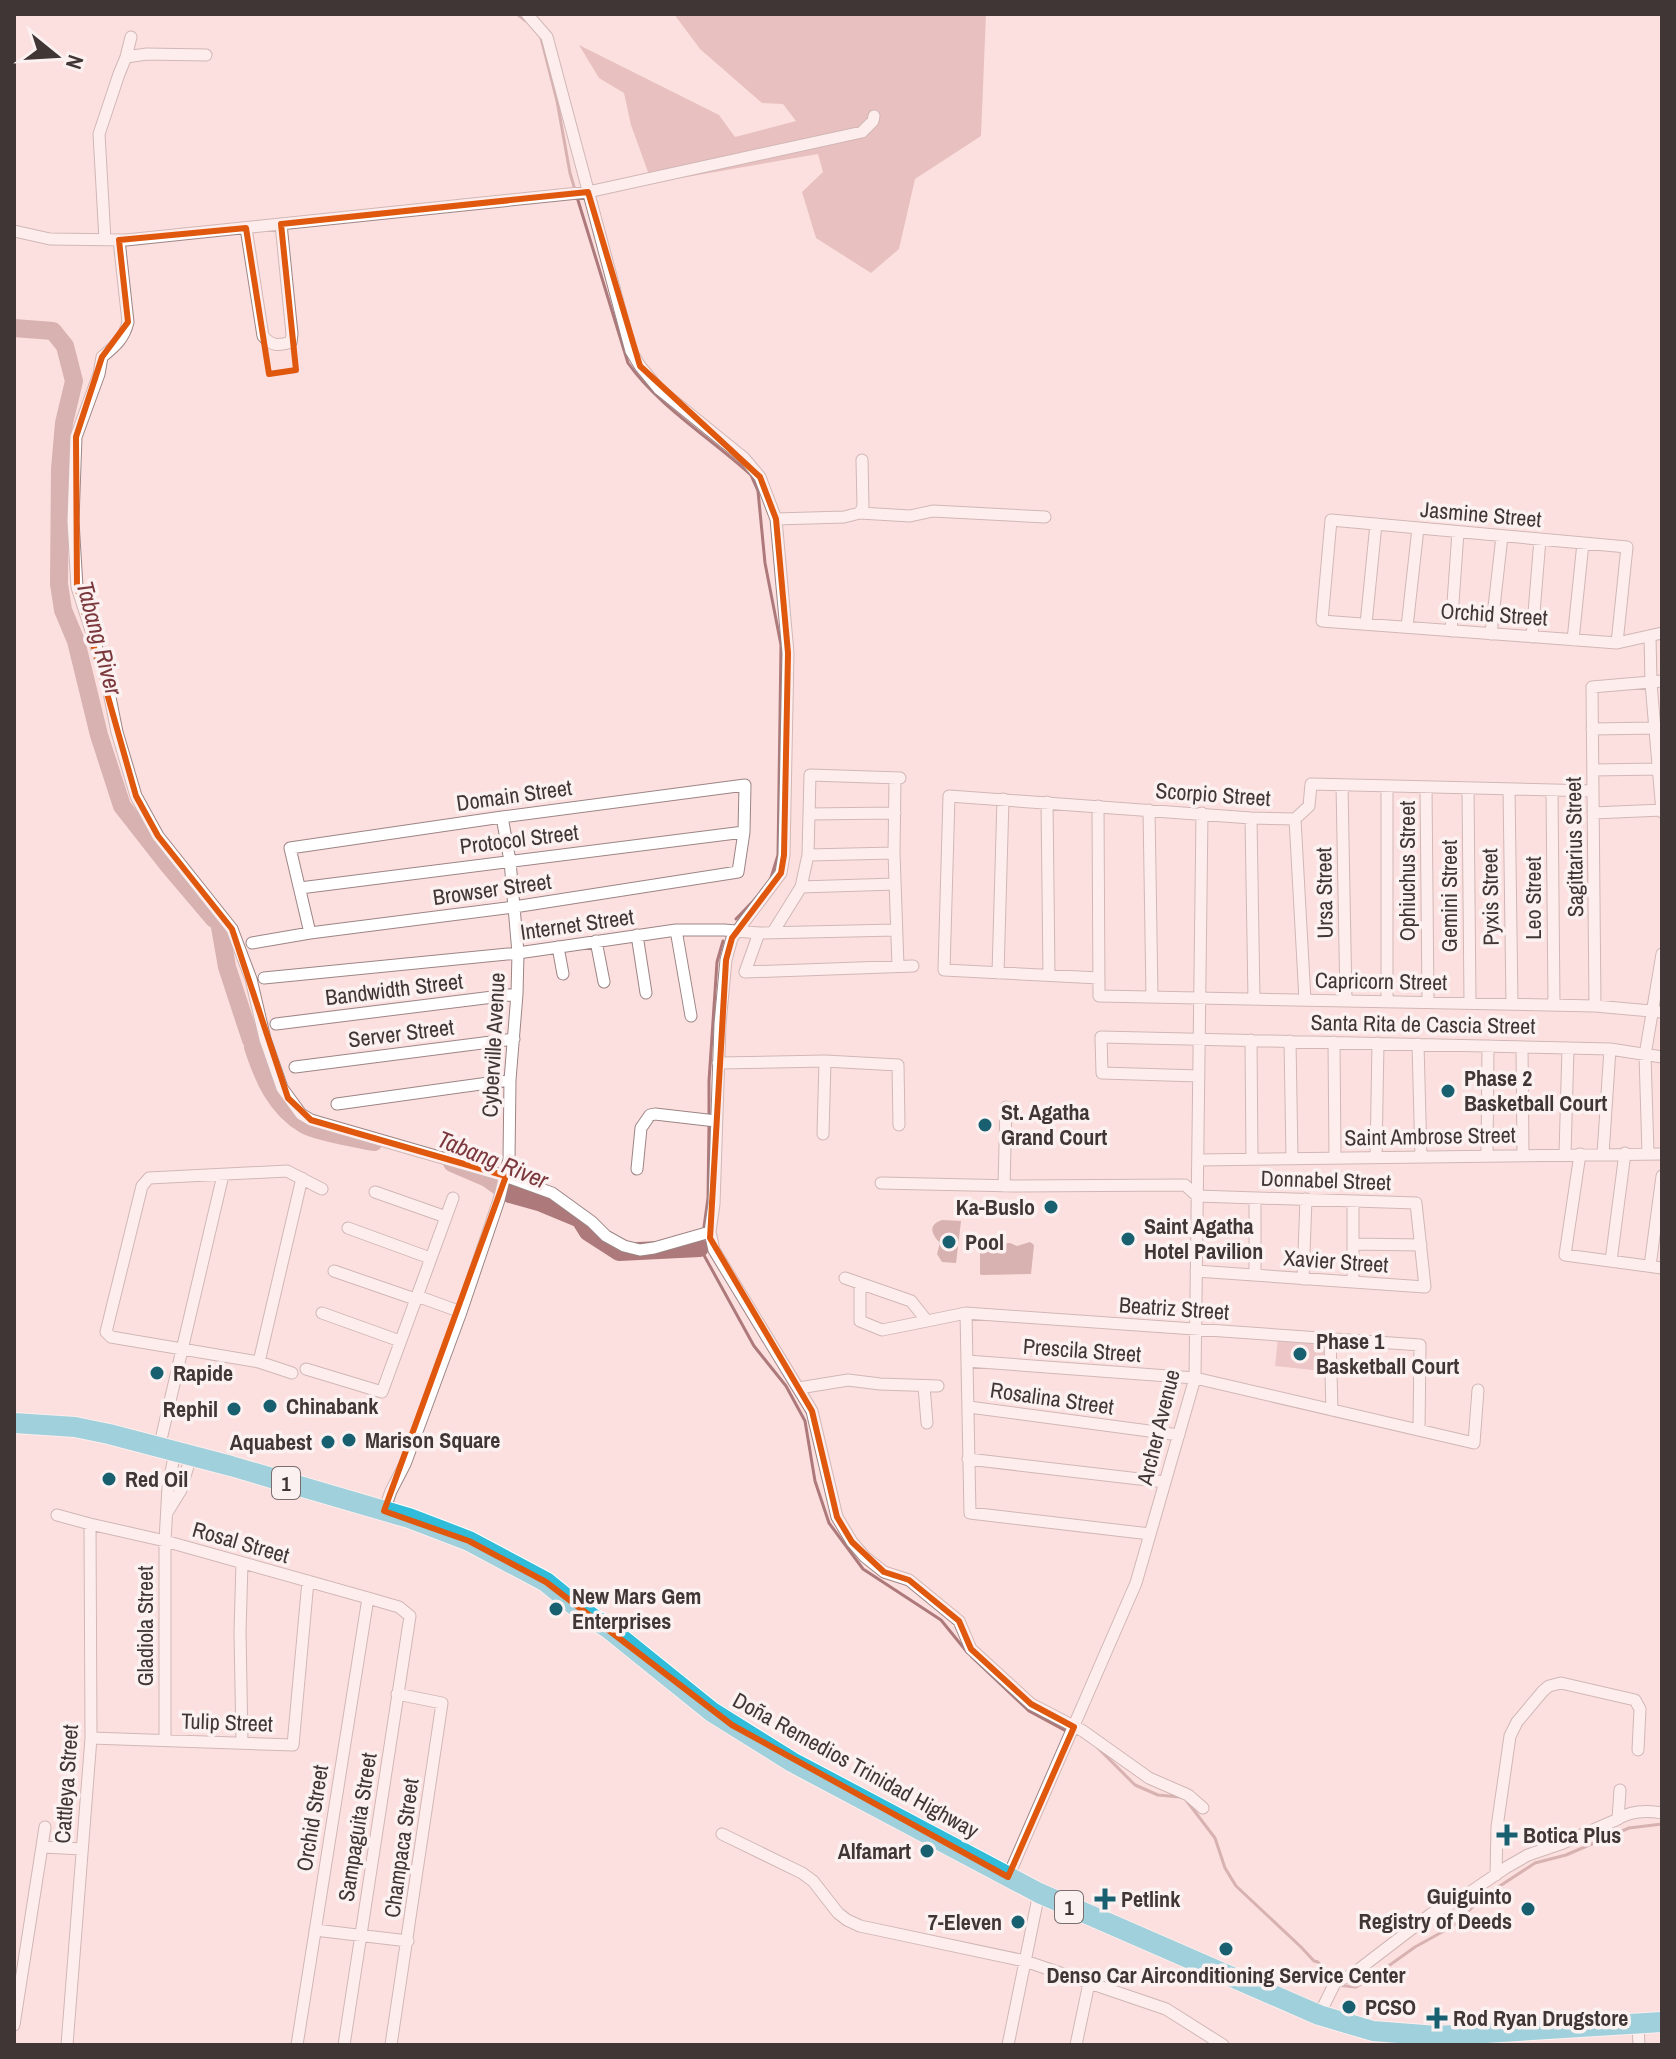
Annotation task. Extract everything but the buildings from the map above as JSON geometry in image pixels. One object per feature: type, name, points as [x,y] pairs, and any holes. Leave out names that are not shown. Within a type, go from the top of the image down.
[{"type":"highway","name":"Doña Remedios Trinidad Highway","points":[[14,1423],[75,1427],[175,1452],[409,1518],[469,1541],[546,1582],[732,1725],[792,1762],[1039,1893],[1319,2015],[1373,2031],[1437,2041],[1638,2035],[1662,2022]]},
{"type":"street","points":[[527,14],[547,37],[631,351],[659,389],[744,458],[760,477],[776,519],[788,653],[784,855],[781,873],[732,938],[724,974],[711,1120],[714,1204],[710,1232],[714,1250],[812,1411],[837,1517],[865,1557],[884,1572],[909,1580],[959,1621],[971,1649],[1031,1704],[1074,1727],[1149,1778],[1188,1795],[1203,1808]]},
{"type":"street","points":[[105,240],[99,134],[131,37]]},
{"type":"street","points":[[126,57],[147,54],[206,55]]},
{"type":"street","points":[[14,231],[50,239],[119,240],[588,192],[862,132],[874,116]]},
{"type":"street","points":[[246,228],[263,336],[268,343],[278,346],[291,342],[292,334],[281,224]]},
{"type":"street","points":[[119,240],[128,322],[125,333],[115,347],[102,357],[99,374],[76,437],[73,521],[77,587],[106,677],[117,732],[136,796],[158,836],[232,929],[251,979],[265,1039],[282,1088],[301,1114],[311,1120],[552,1193],[606,1236],[624,1246],[640,1250],[654,1248],[710,1232]]},
{"type":"street","points":[[860,513],[863,506],[862,460]]},
{"type":"street","points":[[776,519],[844,517],[860,513],[910,516],[933,511],[1045,517]]},
{"type":"street","name":"Jasmine Street","points":[[1322,621],[1331,520],[1627,547],[1617,643]]},
{"type":"street","points":[[1366,624],[1376,524]]},
{"type":"street","points":[[1407,627],[1418,528]]},
{"type":"street","points":[[1451,631],[1458,532]]},
{"type":"street","points":[[1491,634],[1502,536]]},
{"type":"street","points":[[1532,637],[1540,539]]},
{"type":"street","points":[[1573,640],[1583,543]]},
{"type":"street","name":"Orchid Street","points":[[1322,621],[1617,643],[1656,634]]},
{"type":"street","points":[[1593,813],[1662,811],[1656,728],[1656,634]]},
{"type":"street","name":"Sagittarius Street","points":[[1595,1006],[1592,687],[1657,682]]},
{"type":"street","points":[[1592,729],[1656,728]]},
{"type":"street","points":[[1593,770],[1658,769]]},
{"type":"street","points":[[773,932],[801,887],[808,855],[810,775],[897,778],[894,853],[898,966]]},
{"type":"street","name":"Scorpio Street","points":[[998,973],[944,970],[949,796],[1295,819],[1309,806],[1311,784],[1593,791]]},
{"type":"street","name":"Domain Street","points":[[300,888],[290,848],[745,785],[744,832]]},
{"type":"street","name":"Ursa Street","points":[[1342,785],[1346,1001]]},
{"type":"street","points":[[1387,786],[1387,1001]]},
{"type":"street","name":"Ophiuchus Street","points":[[1426,787],[1428,1002]]},
{"type":"street","name":"Gemini Street","points":[[1468,788],[1470,1003]]},
{"type":"street","name":"Pyxis Street","points":[[1509,789],[1512,1004]]},
{"type":"street","name":"Leo Street","points":[[1552,790],[1554,1005]]},
{"type":"street","points":[[1003,799],[998,973],[1099,978],[1098,806]]},
{"type":"street","points":[[1047,802],[1049,975]]},
{"type":"street","points":[[1149,810],[1152,997]]},
{"type":"street","points":[[809,814],[895,813]]},
{"type":"street","name":"Archer Avenue","points":[[1008,1877],[1136,1583],[1195,1378],[1202,813]]},
{"type":"street","name":"Cyberville Avenue","points":[[384,1511],[405,1464],[461,1312],[499,1200],[509,1159],[510,1080],[518,953],[510,861],[502,817]]},
{"type":"street","points":[[1251,818],[1254,999]]},
{"type":"street","points":[[1295,819],[1305,1000]]},
{"type":"street","name":"Protocol Street","points":[[300,888],[744,832]]},
{"type":"street","name":"Browser Street","points":[[252,943],[738,872],[744,832]]},
{"type":"street","points":[[808,855],[894,853]]},
{"type":"street","points":[[801,887],[895,884]]},
{"type":"street","points":[[300,888],[310,933]]},
{"type":"street","points":[[676,930],[691,1016]]},
{"type":"street","name":"Internet Street","points":[[264,978],[518,953],[676,930],[759,933],[896,930]]},
{"type":"street","points":[[759,933],[745,972],[913,966]]},
{"type":"street","points":[[637,935],[646,993]]},
{"type":"street","points":[[596,941],[604,982]]},
{"type":"street","points":[[558,947],[563,974]]},
{"type":"street","points":[[1648,1153],[1645,1055],[1657,1012],[1662,954]]},
{"type":"street","name":"Capricorn Street","points":[[1099,978],[1099,996],[1595,1006],[1657,1012]]},
{"type":"street","name":"Bandwidth Street","points":[[276,1024],[517,994]]},
{"type":"street","name":"Santa Rita de Cascia Street","points":[[1199,1076],[1102,1073],[1101,1037],[1610,1049],[1662,1057]]},
{"type":"street","name":"Server Street","points":[[295,1067],[514,1039]]},
{"type":"street","points":[[1251,1040],[1252,1159]]},
{"type":"street","points":[[1290,1041],[1292,1158]]},
{"type":"street","points":[[1334,1042],[1335,1158]]},
{"type":"street","points":[[1376,1157],[1378,1043]]},
{"type":"street","points":[[1418,1044],[1421,1157]]},
{"type":"street","points":[[1487,1156],[1488,1046]]},
{"type":"street","points":[[1522,1047],[1523,1155]]},
{"type":"street","points":[[1565,1154],[1568,1048]]},
{"type":"street","points":[[1603,1154],[1610,1049]]},
{"type":"street","points":[[718,1063],[825,1061],[898,1065],[899,1125]]},
{"type":"street","points":[[823,1134],[825,1061]]},
{"type":"street","points":[[337,1104],[510,1080]]},
{"type":"street","points":[[1004,1186],[1006,1107]]},
{"type":"street","points":[[637,1169],[641,1128],[650,1115],[711,1120]]},
{"type":"street","points":[[1611,1261],[1625,1153]]},
{"type":"street","points":[[1580,1154],[1565,1255],[1656,1267],[1662,1176]]},
{"type":"street","name":"Saint Ambrose Street","points":[[1198,1160],[1662,1154]]},
{"type":"street","points":[[292,1373],[259,1362],[111,1337],[106,1332],[142,1186],[149,1178],[287,1171],[322,1189]]},
{"type":"street","name":"Gladiola Street","points":[[165,1740],[165,1541],[167,1512],[181,1490],[175,1452],[182,1349],[223,1175]]},
{"type":"street","points":[[259,1362],[302,1178]]},
{"type":"street","name":"Donnabel Street","points":[[881,1183],[1185,1185],[1197,1196],[1416,1203],[1425,1287]]},
{"type":"street","points":[[375,1192],[446,1217]]},
{"type":"street","points":[[306,1369],[382,1392],[453,1198]]},
{"type":"street","points":[[1255,1198],[1255,1275]]},
{"type":"street","points":[[1303,1279],[1306,1199]]},
{"type":"street","points":[[1353,1201],[1353,1282]]},
{"type":"street","points":[[348,1228],[430,1258]]},
{"type":"street","points":[[1353,1244],[1421,1245]]},
{"type":"street","points":[[334,1271],[461,1312]]},
{"type":"street","name":"Xavier Street","points":[[1196,1271],[1425,1287]]},
{"type":"street","points":[[845,1278],[911,1301],[927,1321]]},
{"type":"street","name":"Beatriz Street","points":[[860,1283],[860,1321],[882,1330],[966,1313],[1420,1345],[1419,1430]]},
{"type":"street","points":[[322,1313],[400,1341]]},
{"type":"street","points":[[966,1313],[970,1513],[1150,1534]]},
{"type":"street","points":[[1330,1339],[1332,1410]]},
{"type":"street","name":"Prescila Street","points":[[967,1361],[1195,1378],[1474,1443],[1478,1390]]},
{"type":"street","points":[[799,1388],[848,1380],[938,1386]]},
{"type":"street","points":[[924,1386],[927,1423]]},
{"type":"street","name":"Rosalina Street","points":[[969,1407],[1179,1435]]},
{"type":"street","points":[[968,1459],[1165,1482]]},
{"type":"street","name":"Rosal Street","points":[[57,1515],[165,1541],[368,1598],[399,1607],[410,1616]]},
{"type":"street","name":"Cattleya Street","points":[[67,2045],[91,1738],[90,1524]]},
{"type":"street","points":[[242,1563],[242,1743]]},
{"type":"street","name":"Tulip Street","points":[[91,1738],[293,1745],[308,1581]]},
{"type":"street","name":"Orchid Street","points":[[297,2045],[368,1598]]},
{"type":"street","name":"Sampaguita Street","points":[[344,2045],[410,1616]]},
{"type":"street","points":[[1496,1875],[1497,1827],[1510,1736],[1517,1722],[1543,1691],[1561,1683],[1635,1700],[1640,1709],[1638,1750]]},
{"type":"street","name":"Champaca Street","points":[[391,2045],[442,1703],[397,1694]]},
{"type":"street","points":[[1618,1819],[1620,1790]]},
{"type":"street","points":[[1319,2015],[1336,1981],[1372,1961],[1431,1914],[1528,1855],[1563,1843],[1623,1815],[1651,1811],[1662,1813]]},
{"type":"street","points":[[14,2025],[45,1827]]},
{"type":"street","points":[[722,1834],[802,1873],[813,1881],[838,1913],[860,1926],[1025,1961],[1166,2009],[1223,2045]]},
{"type":"street","points":[[42,1847],[82,1849]]},
{"type":"street","points":[[1008,2045],[1039,1893]]},
{"type":"street","points":[[315,1930],[408,1941]]},
{"type":"street","points":[[1076,2045],[1089,1983]]},
{"type":"highlighted area","points":[[588,192],[640,366],[760,477],[776,519],[788,653],[784,855],[781,873],[732,938],[726,960],[710,1238],[812,1411],[837,1517],[852,1542],[884,1572],[909,1580],[959,1621],[971,1649],[1031,1704],[1074,1727],[1008,1877],[732,1725],[546,1582],[469,1541],[384,1511],[506,1176],[311,1120],[288,1098],[232,929],[158,836],[136,796],[77,587],[76,437],[102,357],[128,322],[119,240],[246,228],[269,374],[296,370],[281,224]]},
{"type":"shaded area","points":[[674,14],[986,14],[981,136],[915,179],[899,249],[871,273],[816,238],[802,192],[823,172],[818,154],[652,183],[631,125],[624,93],[599,78],[579,45],[719,115],[735,137],[796,121],[783,104],[762,103],[700,49]]},
{"type":"shaded area","name":"Pool","points":[[942,1220],[961,1221],[956,1263],[942,1262],[937,1254],[940,1243],[933,1234],[933,1227]]},
{"type":"shaded area","points":[[1030,1242],[1034,1245],[1031,1274],[980,1274],[980,1246],[1010,1243],[1017,1246]]},
{"type":"shaded area","name":"Phase 1 Basketball Court","points":[[1278,1338],[1325,1343],[1322,1371],[1275,1366]]},
{"type":"waterway","points":[[517,14],[526,21]]},
{"type":"waterway","points":[[541,38],[575,190]]},
{"type":"waterway","points":[[577,197],[628,363],[670,408],[751,475],[758,491],[765,563],[781,645],[778,855],[770,881]]},
{"type":"waterway","name":"Tabang River","points":[[14,328],[53,331],[65,346],[74,381],[64,423],[60,469],[59,584],[63,610],[76,641],[99,735],[122,806],[214,919]]},
{"type":"waterway","points":[[736,919],[758,896]]},
{"type":"waterway","name":"Tabang River","points":[[220,927],[227,967],[251,1040]]},
{"type":"waterway","points":[[709,1115],[717,962],[723,941]]},
{"type":"waterway","name":"Tabang River","points":[[253,1047],[272,1091],[295,1118],[318,1130],[374,1142]]},
{"type":"waterway","points":[[704,1227],[708,1198],[709,1123]]},
{"type":"waterway","name":"Tabang River","points":[[452,1163],[487,1178],[510,1194],[580,1219],[588,1232],[619,1252],[700,1248]]},
{"type":"waterway","points":[[702,1240],[700,1248],[754,1346],[786,1386],[805,1421],[815,1481],[829,1523],[863,1569],[941,1620],[967,1652]]},
{"type":"waterway","points":[[972,1657],[1029,1711],[1066,1731]]},
{"type":"waterway","points":[[1097,1747],[1135,1785],[1158,1795],[1180,1797]]},
{"type":"waterway","points":[[1186,1800],[1215,1838],[1225,1868],[1236,1886],[1318,1962],[1331,1981]]},
{"type":"waterway","points":[[1336,1985],[1356,1987],[1373,1977],[1415,1947],[1453,1926],[1483,1897],[1535,1863],[1566,1855],[1629,1828],[1662,1824]]},
{"type":"place","name":"Phase 2 Basketball Court","points":[[1448,1091]]},
{"type":"place","name":"St. Agatha Grand Court","points":[[985,1125]]},
{"type":"place","name":"Ka-Buslo","points":[[1051,1207]]},
{"type":"place","name":"Saint Agatha Hotel Pavilion","points":[[1128,1239]]},
{"type":"place","name":"Pool","points":[[949,1242]]},
{"type":"place","name":"Phase 1 Basketball Court","points":[[1300,1354]]},
{"type":"place","name":"Rapide","points":[[157,1373]]},
{"type":"place","name":"Chinabank","points":[[270,1406]]},
{"type":"place","name":"Rephil","points":[[234,1409]]},
{"type":"place","name":"Marison Square","points":[[349,1440]]},
{"type":"place","name":"Aquabest","points":[[328,1442]]},
{"type":"place","name":"Red Oil","points":[[109,1479]]},
{"type":"place","name":"New Mars Gem Enterprises","points":[[556,1609]]},
{"type":"place","name":"Botica Plus","points":[[1507,1835]]},
{"type":"place","name":"Alfamart","points":[[927,1851]]},
{"type":"place","name":"Petlink","points":[[1105,1899]]},
{"type":"place","name":"Guiguinto Registry of Deeds","points":[[1528,1909]]},
{"type":"place","name":"7-Eleven","points":[[1018,1922]]},
{"type":"place","name":"Denso Car Airconditioning Service Center","points":[[1226,1949]]},
{"type":"place","name":"PCSO","points":[[1349,2007]]},
{"type":"place","name":"Rod Ryan Drugstore","points":[[1437,2018]]}]
